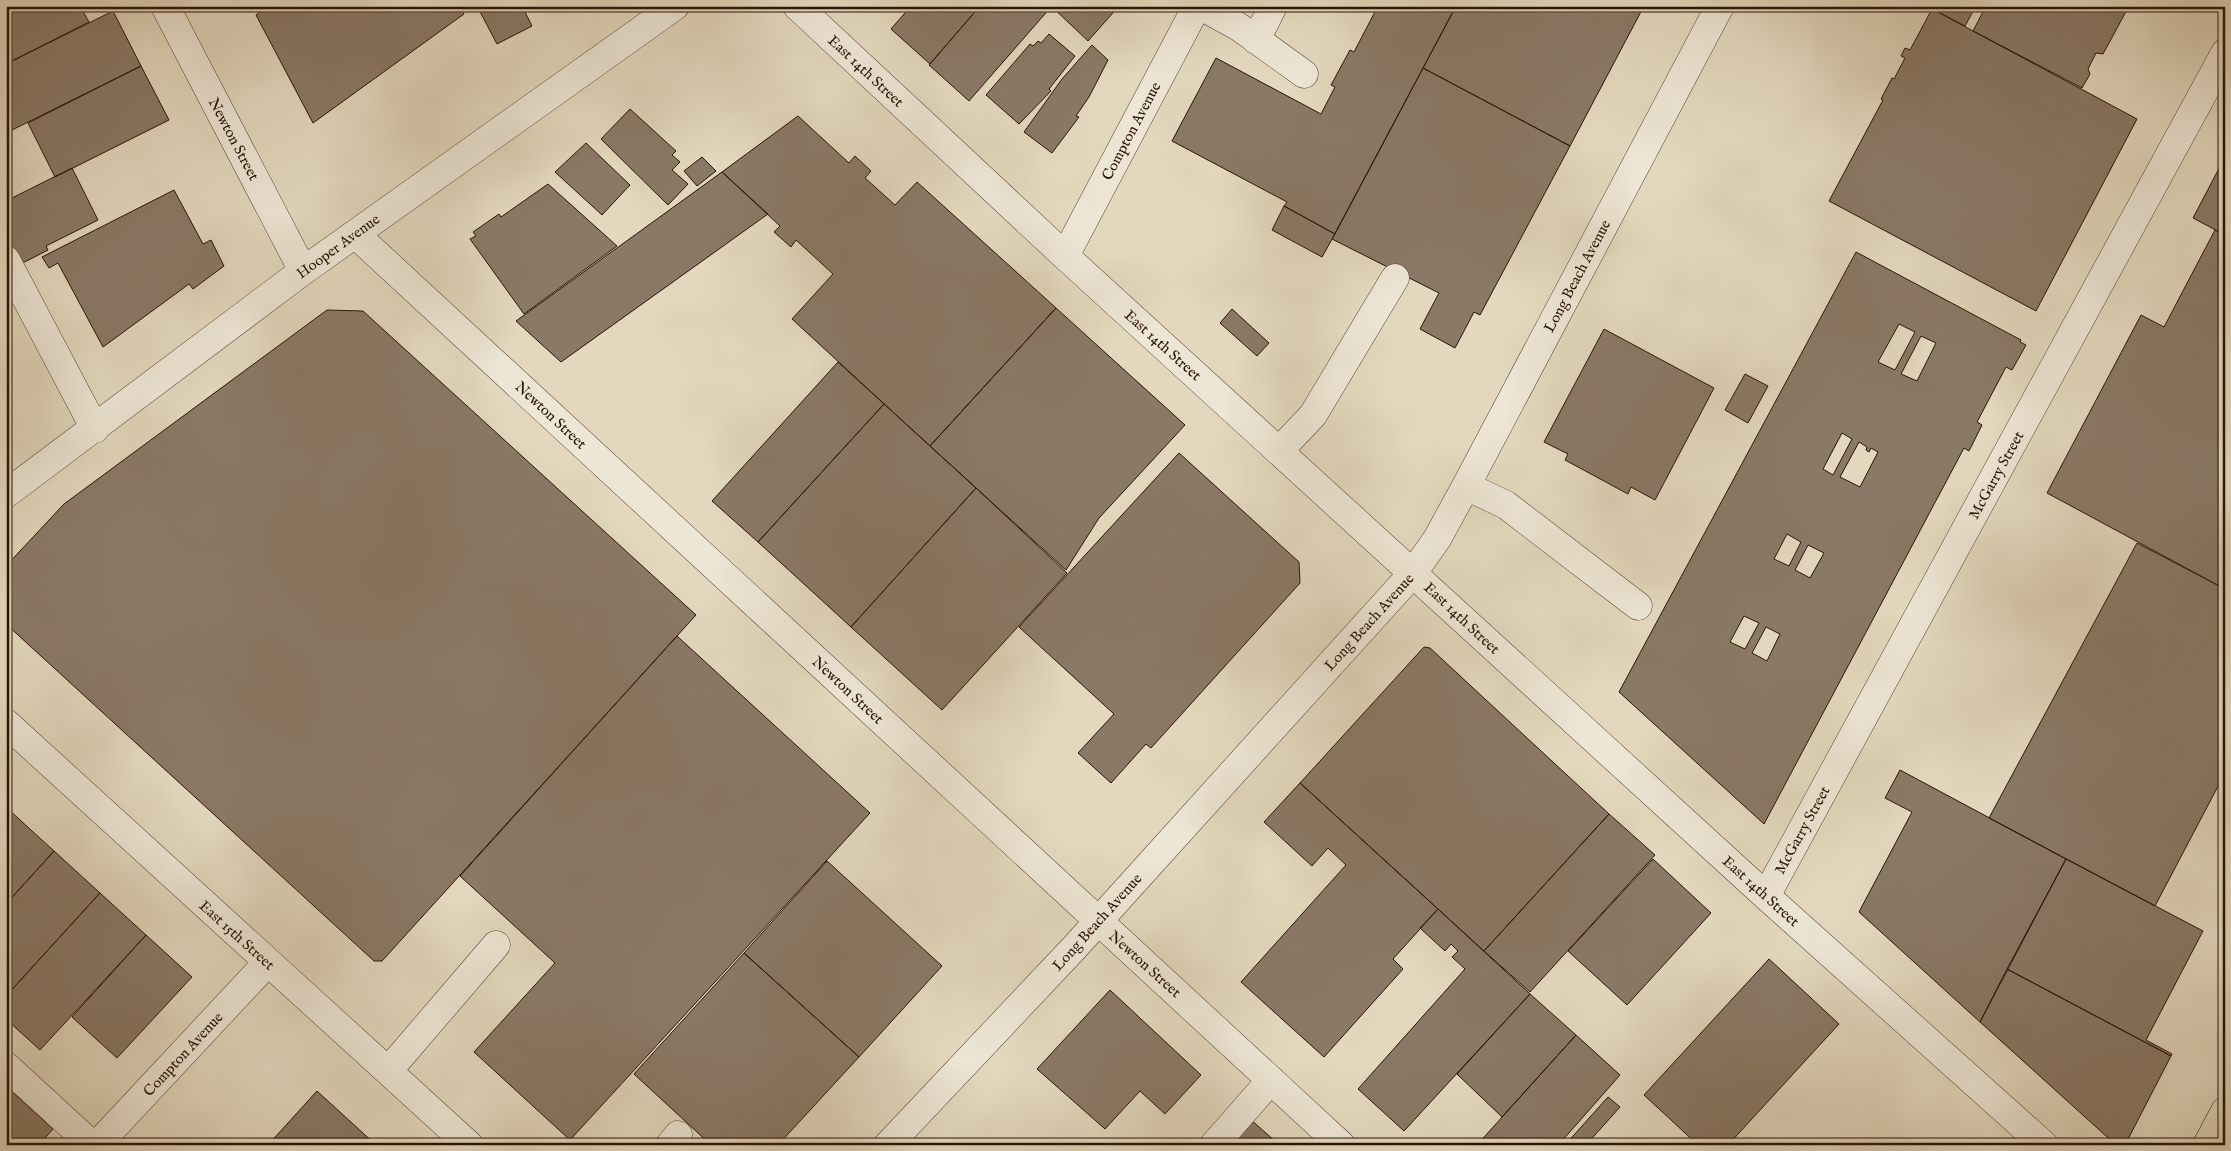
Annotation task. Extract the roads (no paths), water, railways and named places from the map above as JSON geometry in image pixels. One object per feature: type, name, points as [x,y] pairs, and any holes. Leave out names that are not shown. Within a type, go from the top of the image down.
[{"type":"main road","points":[[2207,1145],[2225,1111]]},
{"type":"street","name":"Newton Street","points":[[165,6],[303,271]]},
{"type":"street","name":"Hooper Avenue","points":[[6,494],[303,271],[675,6]]},
{"type":"street","name":"East 14th Street","points":[[797,6],[1065,256],[1766,896],[2044,1145]]},
{"type":"street","name":"Compton Avenue","points":[[1065,256],[1199,6]]},
{"type":"street","points":[[1199,6],[1256,40],[1304,74]]},
{"type":"street","points":[[1256,40],[1273,6]]},
{"type":"street","name":"Long Beach Avenue","points":[[888,1145],[1098,922],[1413,573],[1437,539],[1466,486],[1720,6]]},
{"type":"street","name":"McGarry Street","points":[[1766,896],[2225,53]]},
{"type":"street","name":"Newton Street","points":[[355,234],[1341,1145]]},
{"type":"street","points":[[6,260],[95,429]]},
{"type":"street","points":[[1279,451],[1313,415],[1395,278]]},
{"type":"street","points":[[1466,486],[1506,505],[1638,606]]},
{"type":"street","name":"East 15th Street","points":[[6,723],[469,1145]]},
{"type":"street","points":[[388,1071],[496,945]]},
{"type":"street","name":"Compton Avenue","points":[[97,1145],[268,962]]},
{"type":"street","points":[[6,1066],[92,1145]]},
{"type":"street","points":[[1214,1145],[1271,1080]]}]
